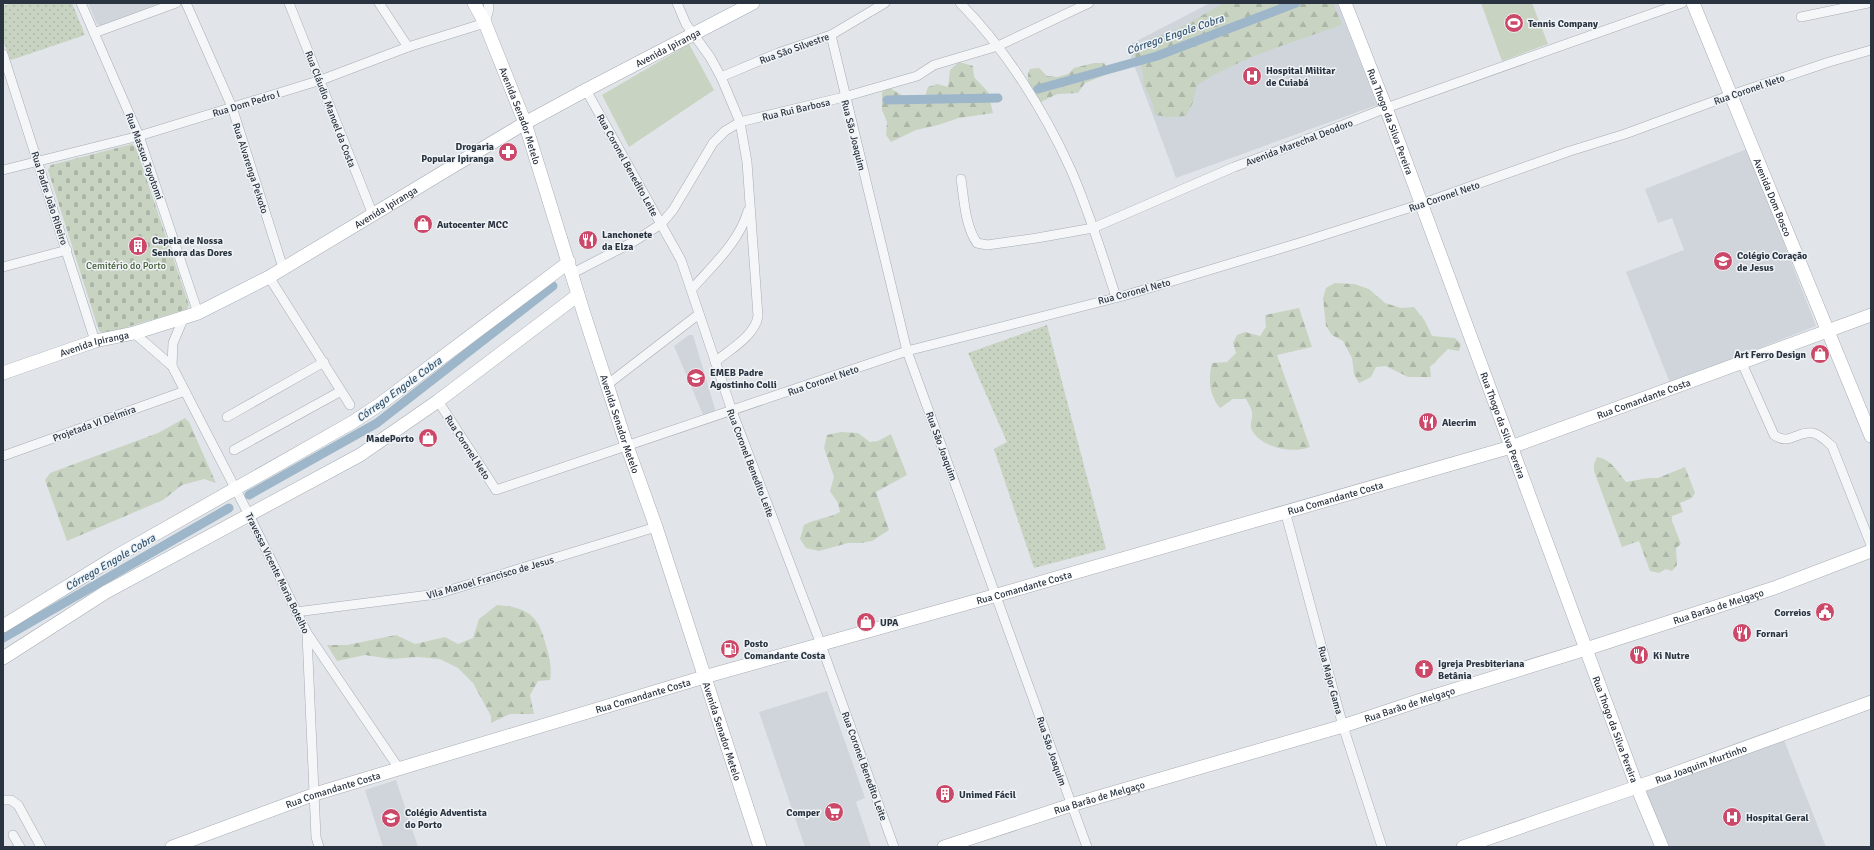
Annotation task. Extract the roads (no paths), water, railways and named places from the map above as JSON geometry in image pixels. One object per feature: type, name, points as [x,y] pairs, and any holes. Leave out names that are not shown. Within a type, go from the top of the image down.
[{"type":"street","name":"Rua Massuo Toyotomi","points":[[81,3],[139,136],[198,313]]},
{"type":"street","points":[[94,32],[176,3]]},
{"type":"street","name":"Rua Alvarenga Peixoto","points":[[186,3],[232,107],[284,268]]},
{"type":"street","name":"Rua Cláudio Manoel da Costa","points":[[289,3],[321,80],[373,215]]},
{"type":"street","points":[[379,3],[408,47]]},
{"type":"street","name":"Avenida Senador Metelo","points":[[474,3],[485,23],[525,123],[627,446],[656,527],[760,847]]},
{"type":"street","points":[[485,23],[489,9],[488,3]]},
{"type":"street","points":[[677,3],[682,18],[710,57],[722,77],[740,122],[747,162],[758,316],[757,322],[749,333],[714,362]]},
{"type":"street","name":"Avenida Ipiranga","points":[[3,373],[95,341],[134,333],[198,313],[270,278],[284,268],[525,123],[753,3]]},
{"type":"street","name":"Rua São Silvestre","points":[[722,77],[765,58],[831,35],[885,3]]},
{"type":"street","points":[[960,3],[998,46],[1047,124],[1071,170],[1093,228],[1116,297]]},
{"type":"street","name":"Rua Rui Barbosa","points":[[571,267],[633,242],[661,224],[672,210],[713,143],[726,131],[740,122],[844,97],[917,76],[934,65],[998,46],[1089,3]]},
{"type":"street","name":"Rua Thogo da Silva Pereira","points":[[1345,3],[1386,108],[1637,787],[1662,847]]},
{"type":"street","name":"Avenida Marechal Deodoro","points":[[961,179],[969,225],[973,238],[977,244],[987,245],[1009,242],[1093,228],[1234,167],[1386,108],[1682,3]]},
{"type":"street","name":"Avenida Dom Bosco","points":[[1693,3],[1871,436]]},
{"type":"street","points":[[1801,17],[1868,3]]},
{"type":"street","name":"Rua Dom Pedro I","points":[[3,170],[139,136],[321,80],[408,47],[485,23]]},
{"type":"street","name":"Rua São Joaquim","points":[[831,35],[844,97],[907,351],[997,595],[1087,847]]},
{"type":"street","name":"Rua Coronel Neto","points":[[438,401],[496,490],[907,351],[1116,297],[1299,243],[1421,204],[1570,151],[1625,134],[1731,94],[1871,50]]},
{"type":"street","name":"Rua Padre João Ribeiro","points":[[3,54],[95,341]]},
{"type":"street","name":"Rua Coronel Benedito Leite","points":[[586,90],[681,260],[692,290],[714,362],[821,645],[894,847]]},
{"type":"street","points":[[692,290],[733,242],[744,224],[749,206]]},
{"type":"street","points":[[3,267],[67,250]]},
{"type":"street","points":[[3,626],[115,557],[353,422],[571,267]]},
{"type":"street","points":[[270,278],[324,362],[350,406]]},
{"type":"street","points":[[3,658],[106,592],[360,455],[438,401],[578,294]]},
{"type":"street","points":[[608,384],[699,314]]},
{"type":"street","name":"Rua Comandante Costa","points":[[172,847],[315,794],[400,770],[704,677],[997,595],[1511,447],[1871,315]]},
{"type":"street","points":[[172,366],[173,343],[184,317]]},
{"type":"street","name":"Travessa Vicente Maria Botelho","points":[[134,333],[172,366],[249,515],[307,633],[400,770]]},
{"type":"street","points":[[227,417],[324,362]]},
{"type":"street","points":[[1741,362],[1774,435],[1785,440],[1812,433],[1822,437],[1832,446],[1871,545]]},
{"type":"street","name":"Projetada VI Delmira","points":[[3,456],[185,390]]},
{"type":"street","points":[[234,450],[341,391]]},
{"type":"street","name":"Rua Major Gama","points":[[1285,511],[1343,726],[1382,847]]},
{"type":"street","name":"Vila Manoel Francisco de Jesus","points":[[296,612],[437,594],[656,527]]},
{"type":"street","name":"Rua Barão de Melgaço","points":[[944,847],[1071,805],[1343,726],[1586,649],[1774,588],[1871,551]]},
{"type":"street","points":[[307,633],[316,837],[319,847]]},
{"type":"street","name":"Rua Joaquim Murtinho","points":[[1463,847],[1637,787],[1871,702]]},
{"type":"street","points":[[3,800],[11,800],[18,805],[40,847]]},
{"type":"street","points":[[13,835],[20,847]]},
{"type":"waterway","name":"Córrego Engole Cobra","points":[[1038,89],[1157,56],[1296,3]]},
{"type":"waterway","name":"Córrego Engole Cobra","points":[[887,100],[998,98]]},
{"type":"waterway","name":"Córrego Engole Cobra","points":[[249,495],[377,423],[553,286]]},
{"type":"waterway","name":"Córrego Engole Cobra","points":[[3,638],[229,508]]},
{"type":"place","name":"Tennis Company","points":[[1514,23]]},
{"type":"place","name":"Hospital Militar de Cuiabá","points":[[1252,76]]},
{"type":"place","name":"Drogaria Popular Ipiranga","points":[[508,152]]},
{"type":"place","name":"Autocenter MCC","points":[[423,224]]},
{"type":"place","name":"Lanchonete da Elza","points":[[588,240]]},
{"type":"place","name":"Capela de Nossa Senhora das Dores","points":[[138,246]]},
{"type":"place","name":"Colégio Coração de Jesus","points":[[1723,261]]},
{"type":"place","name":"Art Ferro Design","points":[[1820,354]]},
{"type":"place","name":"EMEB Padre Agostinho Colli","points":[[696,378]]},
{"type":"place","name":"Alecrim","points":[[1428,422]]},
{"type":"place","name":"MadePorto","points":[[428,438]]},
{"type":"place","name":"Correios","points":[[1825,612]]},
{"type":"place","name":"UPA","points":[[866,622]]},
{"type":"place","name":"Fornari","points":[[1742,633]]},
{"type":"place","name":"Posto Comandante Costa","points":[[730,649]]},
{"type":"place","name":"Ki Nutre","points":[[1639,655]]},
{"type":"place","name":"Igreja Presbiteriana Betânia","points":[[1424,669]]},
{"type":"place","name":"Unimed Fácil","points":[[945,794]]},
{"type":"place","name":"Comper","points":[[834,812]]},
{"type":"place","name":"Hospital Geral","points":[[1732,817]]},
{"type":"place","name":"Colégio Adventista do Porto","points":[[391,818]]},
{"type":"park label","name":"Cemitério do Porto","points":[[126,265]]}]
